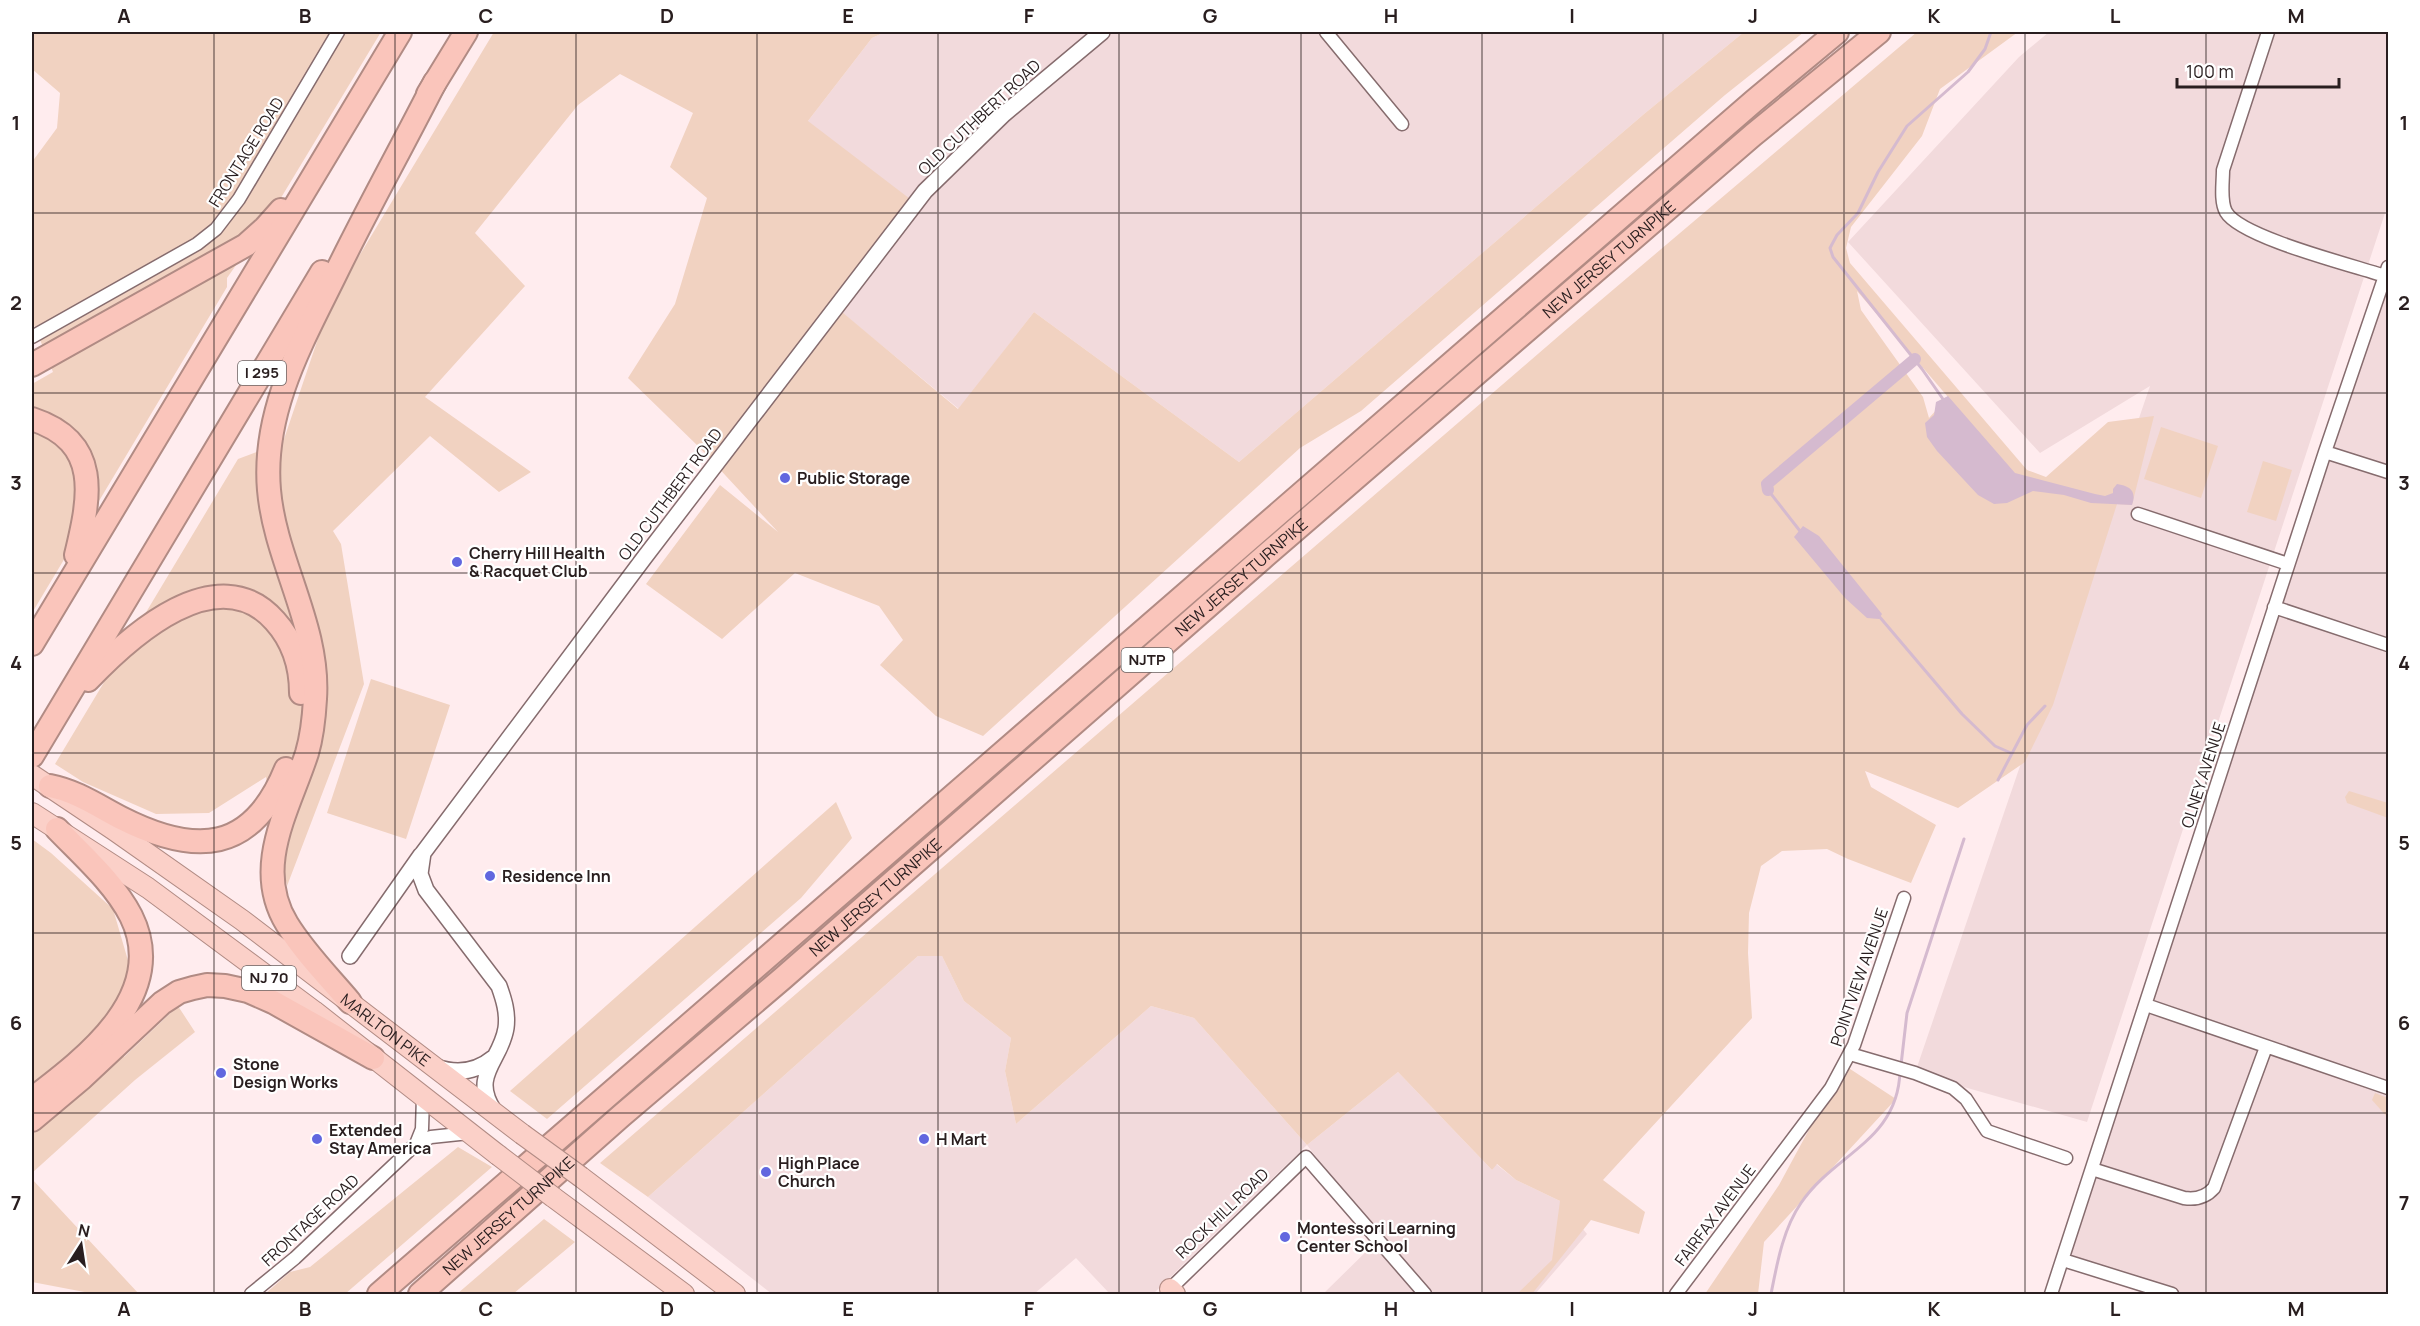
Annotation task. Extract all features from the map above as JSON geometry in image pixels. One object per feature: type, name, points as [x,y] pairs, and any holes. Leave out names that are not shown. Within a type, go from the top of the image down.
[{"type":"highway","points":[[32,644],[71,575],[399,32]]},
{"type":"highway","name":"I 295","points":[[32,756],[466,32]]},
{"type":"highway","name":"NEW JERSEY TURNPIKE","points":[[379,1294],[1754,100],[1838,32]]},
{"type":"highway","name":"NEW JERSEY TURNPIKE","points":[[420,1294],[621,1116],[783,978],[1265,556],[1744,143],[1879,32]]},
{"type":"highway","points":[[350,1002],[286,923],[274,889],[273,853],[277,834],[309,746],[313,726],[315,684],[312,653],[278,546],[273,520],[269,490],[269,441],[278,403],[302,343],[435,82]]},
{"type":"highway","points":[[32,365],[246,245],[279,212],[351,111]]},
{"type":"highway","points":[[32,419],[58,432],[69,441],[78,454],[88,482],[87,510],[71,575]]},
{"type":"highway","points":[[41,780],[86,798],[141,828],[170,837],[196,842],[213,842],[230,836],[252,824],[267,808],[291,759],[299,723],[301,691],[299,666],[282,629],[267,611],[252,603],[232,598],[211,598],[190,603],[143,629],[101,667],[52,724]]},
{"type":"highway","name":"MARLTON PIKE","points":[[41,780],[242,920],[735,1294]]},
{"type":"highway","name":"MARLTON PIKE","points":[[32,813],[148,888],[314,1011],[498,1155],[684,1294]]},
{"type":"highway","points":[[32,1099],[95,1046],[112,1028],[129,1003],[140,968],[141,951],[138,933],[127,909],[105,879],[57,829]]},
{"type":"highway","points":[[32,1120],[82,1078],[162,1004],[178,992],[207,985],[225,986],[273,1002],[373,1058]]},
{"type":"street","name":"FRONTAGE ROAD","points":[[32,337],[196,244],[216,229],[239,199],[338,32]]},
{"type":"street","name":"OLD CUTHBERT ROAD","points":[[350,956],[423,853],[644,558],[925,191],[1004,114],[1102,32]]},
{"type":"street","points":[[1326,32],[1402,124]]},
{"type":"street","points":[[2268,32],[2223,170],[2222,194],[2225,210],[2235,222],[2264,237],[2387,273]]},
{"type":"street","name":"OLNEY AVENUE","points":[[2052,1294],[2288,564],[2387,273]]},
{"type":"street","points":[[2325,452],[2388,472]]},
{"type":"street","points":[[2138,514],[2288,564]]},
{"type":"street","points":[[2274,607],[2388,645]]},
{"type":"street","points":[[423,853],[420,874],[426,890],[499,986],[505,1002],[506,1028],[501,1044],[486,1072],[485,1087],[488,1102],[497,1115]]},
{"type":"street","name":"POINTVIEW AVENUE","points":[[1781,1155],[1831,1088],[1850,1054],[1904,898]]},
{"type":"street","points":[[2146,1005],[2388,1088]]},
{"type":"street","points":[[2092,1169],[2184,1198],[2191,1199],[2208,1194],[2214,1188],[2266,1047]]},
{"type":"street","points":[[1850,1054],[1915,1073],[1953,1088],[1966,1099],[1984,1127],[1998,1136],[2066,1158]]},
{"type":"street","points":[[429,1063],[446,1070],[464,1071],[481,1066],[493,1058]]},
{"type":"street","points":[[416,1144],[422,1129],[423,1097]]},
{"type":"street","name":"FRONTAGE ROAD","points":[[251,1294],[295,1258],[416,1144],[431,1137],[469,1132]]},
{"type":"street","name":"FAIRFAX AVENUE","points":[[1676,1294],[1781,1155]]},
{"type":"street","name":"ROCK HILL ROAD","points":[[1170,1293],[1306,1157],[1425,1294]]},
{"type":"street","points":[[2063,1260],[2172,1294]]},
{"type":"shaded area","points":[[32,32],[381,32],[267,221],[227,278],[227,287],[32,613],[32,384],[53,372],[32,320],[32,162],[57,128],[60,93],[32,69]]},
{"type":"shaded area","points":[[494,32],[885,32],[872,38],[808,121],[914,202],[836,307],[958,409],[1034,312],[1239,462],[1644,114],[1744,32],[1804,32],[1725,95],[1361,411],[1300,448],[983,736],[936,716],[880,665],[903,640],[879,606],[795,573],[722,639],[646,584],[720,485],[778,532],[700,448],[628,378],[675,304],[707,198],[670,167],[693,113],[620,74],[578,105],[475,233],[525,286],[425,397],[531,472],[499,492],[430,436],[333,531],[341,544],[364,684],[287,886],[266,777],[209,813],[156,814],[83,782],[55,764],[238,459],[283,442],[329,306]]},
{"type":"shaded area","points":[[885,32],[1744,32],[1644,114],[1239,462],[1034,312],[959,409],[835,307],[808,121],[872,38]]},
{"type":"shaded area","points":[[1917,32],[2018,32],[1940,89],[1922,136],[1851,227],[1846,248],[1850,263],[2027,470],[2046,477],[2108,422],[2154,416],[2132,505],[2117,504],[2053,705],[2025,762],[1958,808],[1865,771],[1871,787],[1936,825],[1911,883],[1827,849],[1782,851],[1761,866],[1749,913],[1748,953],[1752,1018],[1603,1180],[1645,1212],[1639,1234],[1591,1220],[1532,1294],[1517,1294],[1552,1260],[1560,1201],[1516,1180],[1497,1164],[1492,1170],[1398,1072],[1307,1145],[1194,1018],[1151,1006],[1016,1124],[1005,1071],[1011,1038],[964,1001],[942,956],[918,956],[648,1197],[600,1163],[1568,328]],"holes":[[[1857,291],[1948,397],[1929,418],[1923,397],[1861,310]]]},
{"type":"shaded area","points":[[2049,32],[2388,32],[2388,204],[2087,1122],[1915,1073],[2150,386],[2040,453],[1848,242],[2019,57]]},
{"type":"shaded area","points":[[2388,277],[2388,1294],[2172,1294],[2063,1260]]},
{"type":"shaded area","points":[[1948,396],[2015,473],[2105,496],[2113,493],[2117,484],[2122,485],[2133,493],[2132,505],[2091,503],[2064,495],[2033,491],[2007,503],[1994,504],[1978,495],[1927,437],[1925,423],[1934,415],[1936,402]]},
{"type":"shaded area","points":[[2161,427],[2218,446],[2201,498],[2144,479]]},
{"type":"shaded area","points":[[2263,461],[2292,470],[2276,521],[2247,512]]},
{"type":"shaded area","points":[[1803,526],[1819,536],[1882,614],[1879,619],[1867,618],[1845,598],[1794,537]]},
{"type":"shaded area","points":[[371,679],[450,705],[406,839],[327,813]]},
{"type":"shaded area","points":[[2349,791],[2388,803],[2388,818],[2347,803],[2345,797]]},
{"type":"shaded area","points":[[836,802],[852,838],[801,898],[547,1119],[510,1091]]},
{"type":"shaded area","points":[[32,839],[51,853],[113,909],[129,964],[124,1057],[178,1006],[195,1032],[135,1080],[32,1173]]},
{"type":"shaded area","points":[[918,956],[942,956],[964,1001],[1011,1038],[1005,1071],[1016,1124],[1151,1006],[1194,1018],[1307,1145],[1153,1294],[1110,1294],[1076,1258],[1034,1294],[772,1294],[648,1197]]},
{"type":"shaded area","points":[[1844,1065],[1896,1099],[1764,1242],[1758,1294],[1705,1294],[1779,1185]]},
{"type":"shaded area","points":[[1398,1072],[1492,1170],[1496,1164],[1516,1180],[1560,1201],[1587,1234],[1535,1294],[1323,1294],[1379,1239],[1307,1145]]},
{"type":"shaded area","points":[[2375,1093],[2388,1098],[2388,1118],[2372,1100]]},
{"type":"shaded area","points":[[458,1147],[492,1167],[345,1294],[265,1294],[290,1272],[310,1267]]},
{"type":"shaded area","points":[[32,1179],[139,1294],[95,1294],[32,1282]]},
{"type":"shaded area","points":[[544,1219],[575,1242],[513,1294],[457,1294]]},
{"type":"waterway","points":[[1945,402],[1922,369],[1833,257],[1830,248],[1837,235],[1858,213],[1878,172],[1907,126],[1968,72],[1985,49],[1991,32]]},
{"type":"waterway","points":[[1768,490],[1767,484],[1915,359]]},
{"type":"waterway","points":[[1768,490],[1800,531]]},
{"type":"waterway","points":[[1878,615],[1962,714],[1995,746],[2011,753]]},
{"type":"waterway","points":[[1998,780],[2027,725],[2045,706]]},
{"type":"waterway","points":[[1901,1065],[1907,1013],[1964,839]]},
{"type":"waterway","points":[[1771,1294],[1782,1247],[1795,1213],[1815,1186],[1877,1130],[1897,1095],[1900,1071]]},
{"type":"place","name":"Public Storage","points":[[785,478]]},
{"type":"place","name":"Cherry Hill Health & Racquet Club","points":[[457,562]]},
{"type":"place","name":"Residence Inn","points":[[490,876]]},
{"type":"place","name":"Stone Design Works","points":[[221,1073]]},
{"type":"place","name":"Extended Stay America","points":[[317,1139]]},
{"type":"place","name":"H Mart","points":[[924,1139]]},
{"type":"place","name":"High Place Church","points":[[766,1172]]},
{"type":"place","name":"Montessori Learning Center School","points":[[1285,1237]]}]
